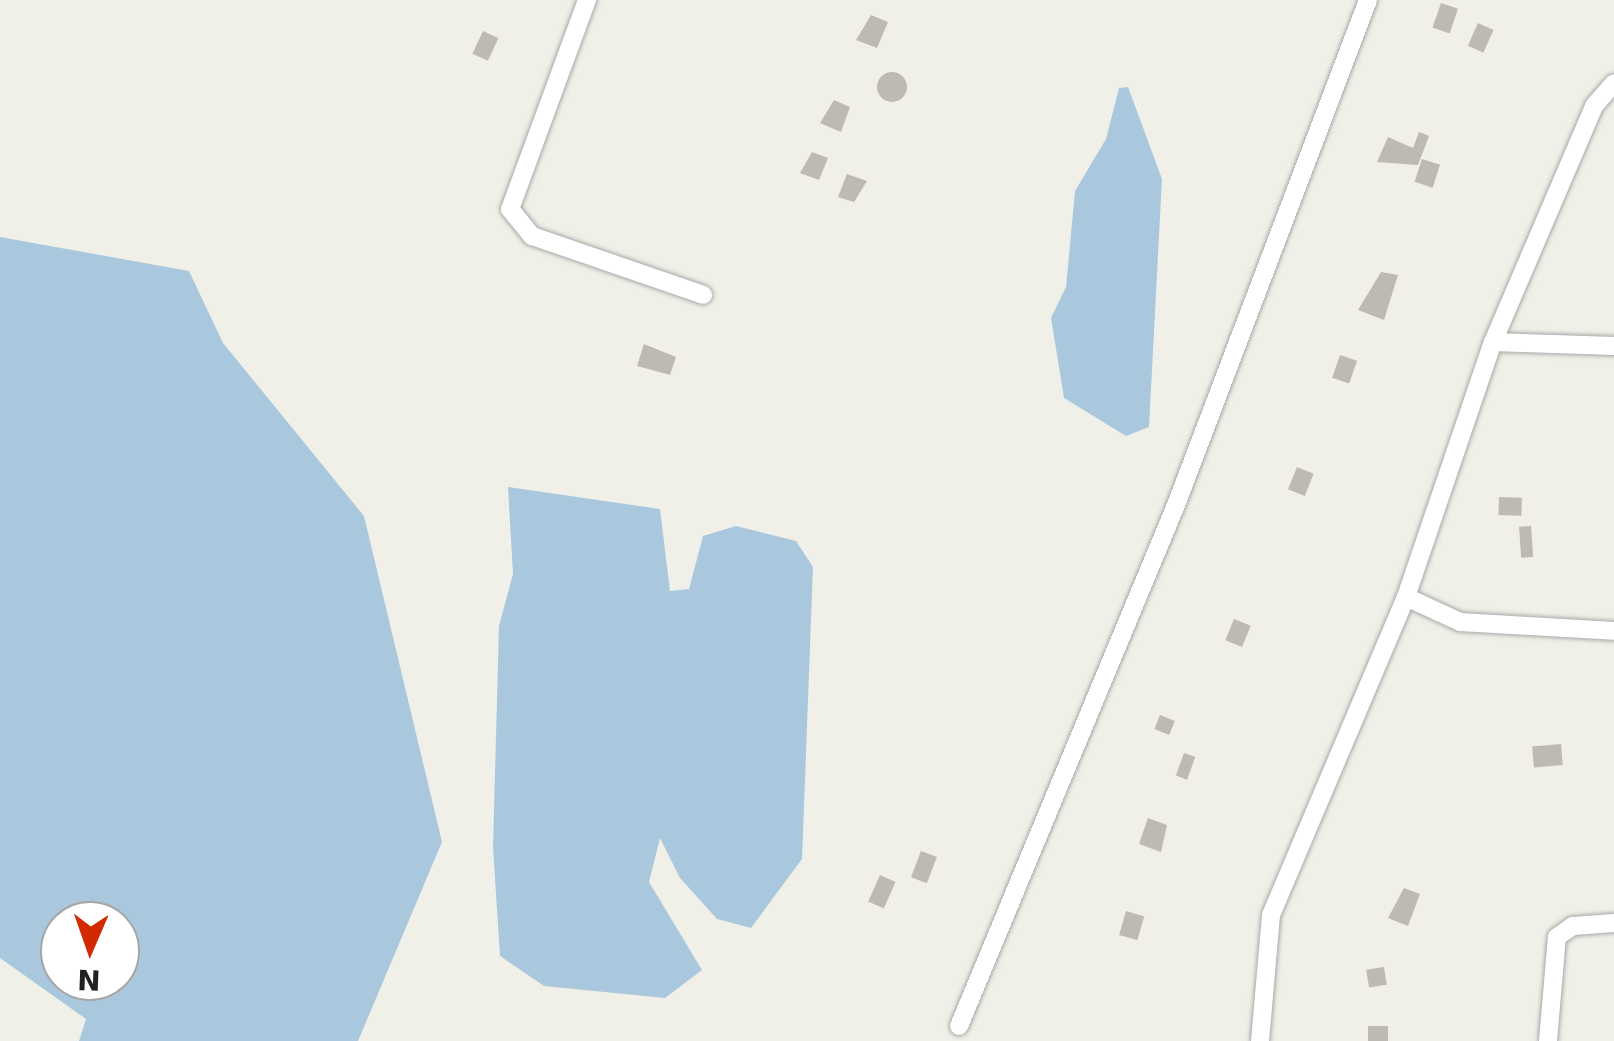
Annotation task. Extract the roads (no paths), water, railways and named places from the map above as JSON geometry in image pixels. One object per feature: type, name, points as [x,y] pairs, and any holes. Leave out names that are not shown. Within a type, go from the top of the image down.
[{"type":"street","points":[[586,0],[513,182],[514,219],[532,236],[703,295]]},
{"type":"street","points":[[959,1026],[1176,504],[1368,0]]},
{"type":"street","points":[[1260,1041],[1271,915],[1406,597],[1493,342],[1594,106],[1614,83]]},
{"type":"street","points":[[1493,342],[1614,346]]},
{"type":"street","points":[[1406,597],[1460,622],[1614,631]]},
{"type":"street","points":[[1548,1041],[1557,937],[1573,926],[1614,924]]},
{"type":"water","points":[[1128,87],[1162,179],[1149,427],[1126,436],[1064,398],[1051,318],[1066,287],[1075,191],[1106,139],[1119,88]]},
{"type":"water","points":[[0,237],[189,271],[223,343],[364,516],[442,842],[358,1041],[79,1041],[86,1019],[61,1001],[140,1001],[140,901],[40,901],[40,986],[0,958]]},
{"type":"water","points":[[508,487],[660,509],[670,591],[689,589],[703,536],[736,526],[796,541],[813,567],[802,859],[751,928],[717,919],[680,878],[660,838],[649,882],[702,970],[665,998],[544,986],[500,956],[493,847],[499,626],[513,574]]}]
